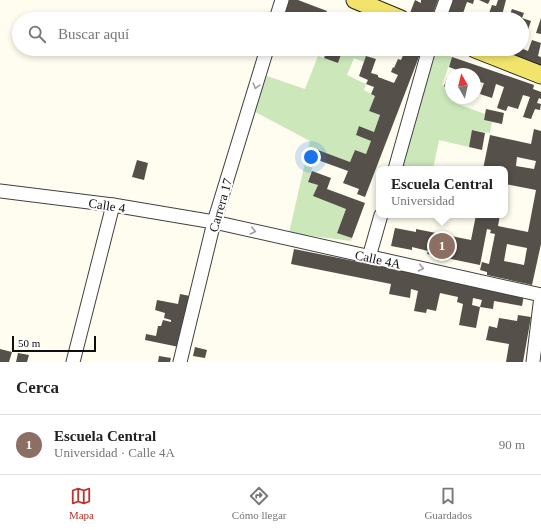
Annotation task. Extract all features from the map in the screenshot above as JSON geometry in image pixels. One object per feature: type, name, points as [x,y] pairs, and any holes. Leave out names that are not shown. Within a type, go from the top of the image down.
[{"type":"main road","points":[[355,0],[383,12]]},
{"type":"main road","points":[[493,56],[541,75]]},
{"type":"street","points":[[278,12],[282,0]]},
{"type":"street","points":[[442,12],[446,0]]},
{"type":"street","name":"Carrera 17","points":[[180,362],[214,222],[265,56]]},
{"type":"street","points":[[396,166],[427,56]]},
{"type":"street","name":"Calle 4","points":[[0,191],[113,205],[214,222]]},
{"type":"street","points":[[73,362],[113,205]]},
{"type":"street","points":[[369,257],[380,218]]},
{"type":"street","name":"Calle 4A","points":[[214,222],[541,295]]},
{"type":"street","points":[[533,362],[541,295]]},
{"type":"green space","points":[[318,56],[338,63],[340,56],[366,56],[364,62],[354,58],[347,75],[366,84],[364,90],[375,96],[369,111],[380,115],[374,132],[360,126],[356,135],[371,141],[366,154],[355,150],[350,162],[318,150],[308,181],[318,185],[314,196],[346,209],[337,232],[352,238],[351,241],[289,233],[310,141],[250,109],[261,74],[305,89]]},
{"type":"green space","points":[[435,56],[452,57],[448,68],[445,68],[445,77],[442,85],[445,86],[445,104],[458,104],[485,114],[484,120],[492,122],[490,133],[473,130],[469,147],[439,140],[434,166],[401,165]]},
{"type":"building","points":[[288,0],[298,0],[327,11],[327,12],[284,12]]},
{"type":"building","points":[[415,0],[421,3],[421,0],[438,0],[434,12],[410,12]]},
{"type":"building","points":[[452,0],[474,0],[473,4],[467,2],[463,12],[448,12]]},
{"type":"building","points":[[479,0],[490,0],[488,4]]},
{"type":"building","points":[[498,0],[506,0],[503,12],[490,12],[492,5],[496,6]]},
{"type":"building","points":[[512,9],[521,12],[511,12]]},
{"type":"building","points":[[541,18],[541,34],[536,33]]},
{"type":"building","points":[[532,40],[541,43],[538,56],[541,57],[541,71],[509,56],[529,56],[529,48]]},
{"type":"building","points":[[325,56],[340,56],[338,63],[324,58]]},
{"type":"building","points":[[366,56],[376,59],[371,73],[394,83],[398,75],[391,72],[398,59],[401,60],[403,56],[419,56],[365,197],[357,194],[359,189],[343,183],[348,171],[315,159],[318,150],[350,162],[355,150],[366,154],[371,141],[356,135],[359,126],[374,132],[380,115],[369,111],[375,96],[371,94],[374,87],[366,84],[368,80],[359,76]]},
{"type":"building","points":[[452,57],[534,85],[533,89],[541,92],[541,99],[539,98],[537,103],[541,104],[540,110],[535,109],[531,119],[523,117],[530,97],[523,95],[518,109],[508,106],[506,111],[497,108],[504,87],[496,84],[492,98],[481,94],[484,83],[481,82],[481,68],[449,67]]},
{"type":"building","points":[[486,109],[504,113],[502,124],[484,120]]},
{"type":"building","points":[[534,129],[541,131],[541,244],[532,285],[487,275],[487,272],[480,270],[482,262],[489,264],[495,234],[490,233],[491,230],[487,229],[480,265],[427,254],[428,251],[412,247],[412,250],[391,246],[395,228],[416,232],[416,229],[471,240],[475,218],[499,218],[498,226],[528,232],[536,190],[508,185],[508,166],[484,166],[490,135],[531,144]],"holes":[[[517,157],[536,161],[534,169],[516,166]],[[507,244],[527,248],[524,265],[504,261]]]},
{"type":"building","points":[[472,130],[485,133],[482,150],[469,147]]},
{"type":"building","points":[[137,160],[148,163],[144,180],[132,177]]},
{"type":"building","points":[[312,171],[331,178],[327,189],[365,203],[352,238],[337,233],[346,209],[313,196],[318,185],[308,182]]},
{"type":"building","points":[[294,249],[524,295],[522,306],[494,301],[493,309],[480,307],[476,328],[459,325],[463,304],[457,302],[458,297],[440,293],[436,311],[427,309],[426,313],[414,311],[418,291],[411,289],[410,298],[389,294],[391,284],[291,264]],"holes":[[[473,298],[482,300],[480,307],[472,305]]]},
{"type":"building","points":[[180,294],[190,296],[179,347],[145,340],[146,334],[156,336],[158,326],[161,326],[163,320],[171,322],[171,320],[164,318],[165,313],[155,310],[157,300],[178,304]]},
{"type":"building","points":[[518,315],[531,317],[523,362],[506,362],[509,344],[486,340],[489,326],[497,328],[499,318],[517,321]]},
{"type":"building","points":[[195,347],[207,350],[205,358],[193,356]]},
{"type":"building","points":[[0,349],[12,352],[9,362],[0,362]]},
{"type":"building","points":[[18,353],[29,355],[27,362],[16,362]]},
{"type":"building","points":[[159,356],[171,358],[170,362],[158,362]]},
{"type":"place","name":"Escuela Central","points":[[442,246]]}]
